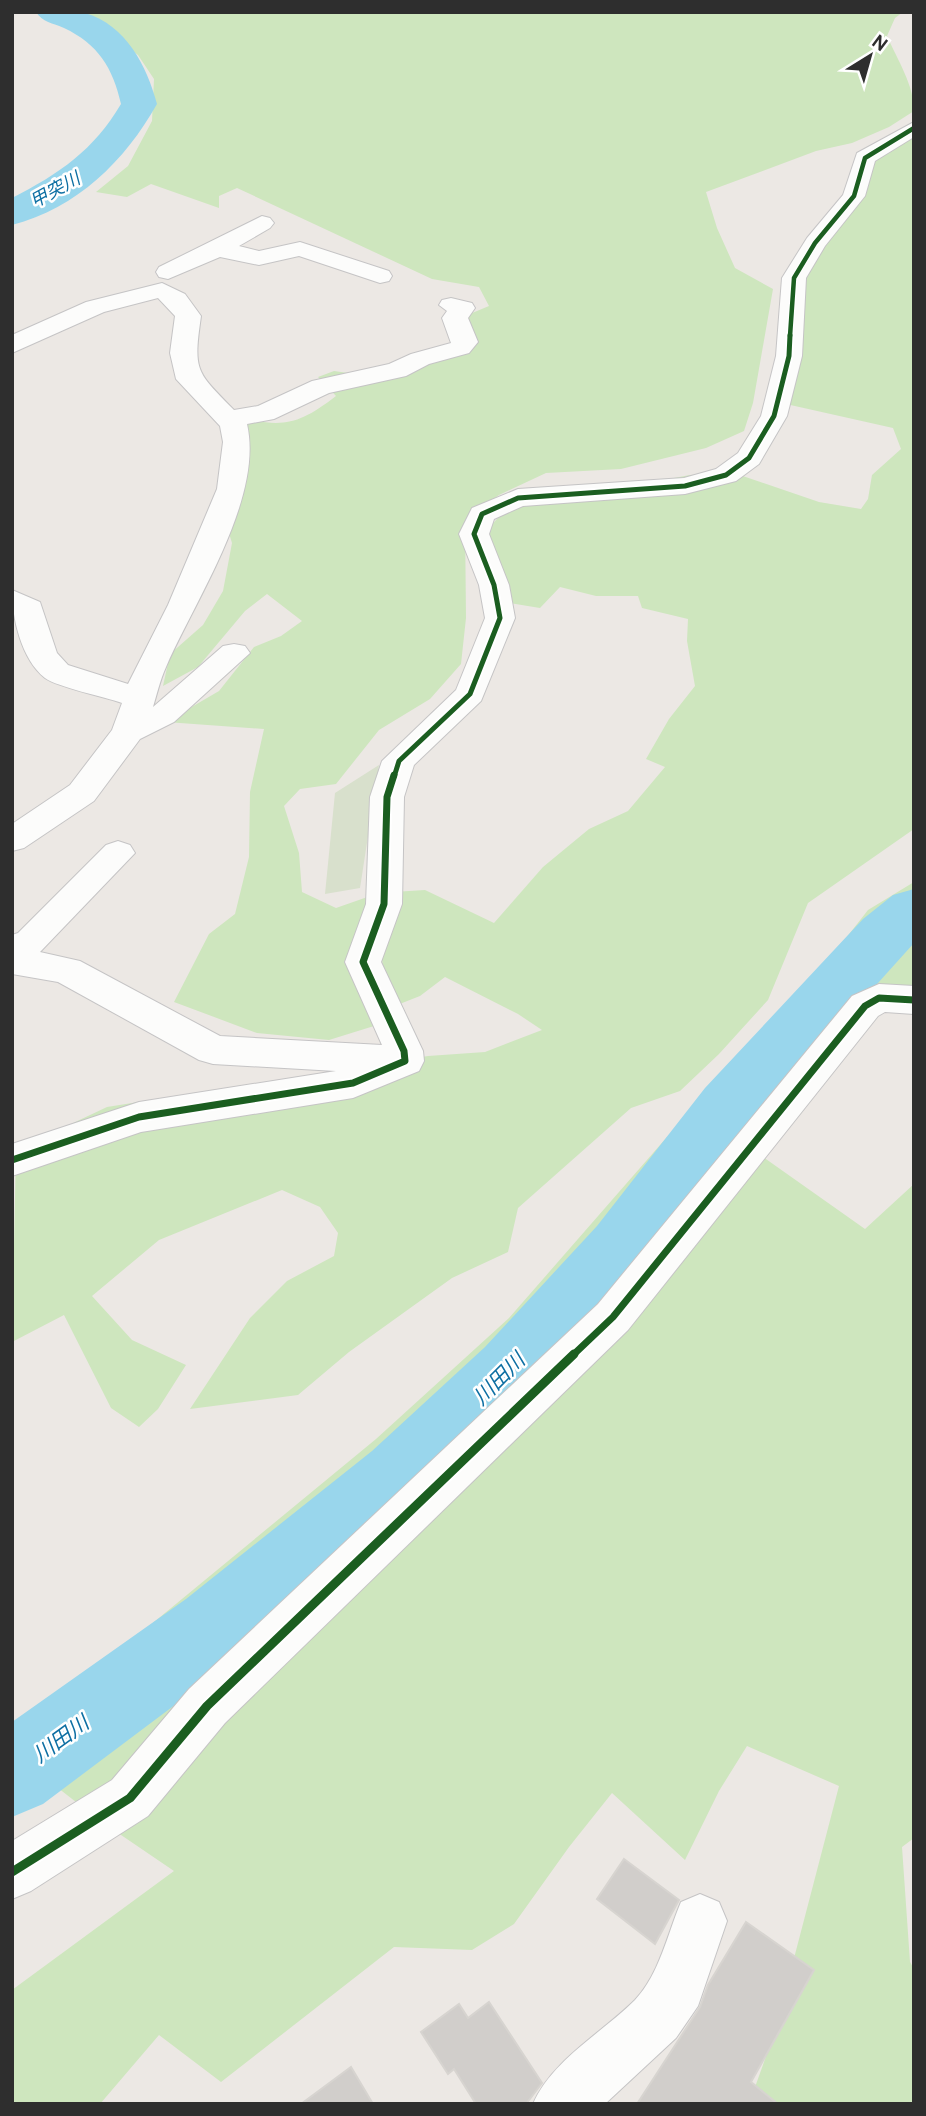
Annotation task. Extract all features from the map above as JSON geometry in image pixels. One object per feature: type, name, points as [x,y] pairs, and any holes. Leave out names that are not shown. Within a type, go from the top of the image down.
[{"type":"street","points":[[405,1061],[404,1051],[363,962],[384,904],[387,797],[399,761],[470,694],[500,618],[494,584],[474,534],[482,513],[518,498],[685,486],[726,475],[749,458],[774,416],[789,356],[794,278],[815,243],[854,196],[865,158],[914,128]]},
{"type":"street","points":[[12,345],[96,307],[162,272],[217,249],[262,222]]},
{"type":"street","points":[[217,249],[259,258],[300,248],[380,276]]},
{"type":"street","points":[[12,840],[82,793],[128,733],[150,667],[183,605],[231,489],[237,442],[233,424],[189,379],[183,353],[188,316],[162,272]]},
{"type":"street","points":[[228,419],[265,413],[321,387],[397,370],[420,359],[460,348],[465,342],[455,318],[463,308],[451,304]]},
{"type":"street","points":[[12,599],[29,608],[41,655],[57,672],[141,698]]},
{"type":"street","points":[[128,733],[163,715],[234,653]]},
{"type":"street","points":[[12,949],[30,942],[118,853]]},
{"type":"street","points":[[12,961],[67,970],[213,1051],[405,1061]]},
{"type":"street","points":[[12,1872],[130,1798],[207,1706],[613,1317],[865,1006],[879,998],[914,1000]]},
{"type":"street","points":[[12,1160],[139,1116],[353,1083],[405,1061]]},
{"type":"street","points":[[562,2104],[656,2018],[678,1986],[700,1921]]},
{"type":"green space","points":[[78,12],[903,12],[895,18],[887,36],[908,82],[914,111],[889,127],[852,143],[816,151],[706,192],[717,228],[735,268],[773,289],[753,403],[744,431],[706,448],[621,469],[546,473],[499,495],[465,520],[466,618],[461,664],[430,699],[379,730],[336,784],[300,789],[284,806],[299,853],[302,892],[336,908],[376,894],[374,1026],[329,1040],[257,1033],[174,1002],[209,934],[235,914],[249,857],[250,792],[264,729],[166,722],[219,691],[254,647],[281,636],[302,621],[267,594],[245,611],[198,667],[163,686],[170,654],[203,625],[223,591],[232,543],[218,497],[237,417],[279,423],[300,418],[336,396],[318,377],[334,371],[355,374],[383,368],[422,351],[463,343],[465,316],[489,306],[479,287],[432,279],[237,188],[219,196],[219,208],[151,184],[127,197],[96,192],[128,166],[152,121],[154,79],[138,55]]},
{"type":"green space","points":[[914,121],[914,829],[808,903],[768,1000],[719,1054],[680,1091],[631,1108],[518,1208],[508,1252],[452,1278],[349,1352],[298,1395],[190,1409],[250,1318],[287,1281],[334,1256],[338,1233],[320,1207],[282,1190],[159,1240],[92,1296],[132,1340],[186,1365],[158,1409],[139,1427],[111,1408],[64,1315],[12,1342],[16,1150],[107,1107],[428,1056],[485,1052],[542,1030],[518,1014],[445,977],[420,996],[392,1007],[380,951],[393,892],[425,890],[494,923],[543,867],[589,829],[628,811],[665,767],[646,759],[669,719],[695,686],[687,641],[688,619],[642,608],[638,596],[596,596],[560,587],[540,608],[491,600],[488,529],[504,511],[528,500],[589,494],[690,475],[734,473],[819,502],[861,509],[868,499],[872,475],[901,449],[893,428],[777,402],[793,276],[881,140]]},
{"type":"green space","points":[[379,765],[360,888],[325,894],[335,793]]},
{"type":"green space","points":[[914,882],[914,1001],[825,965],[868,910]]},
{"type":"green space","points":[[667,1137],[736,1138],[865,1229],[914,1184],[914,1838],[902,1847],[910,1962],[914,1969],[914,2104],[749,2104],[775,2031],[839,1786],[747,1746],[719,1791],[685,1860],[612,1793],[514,1924],[472,1950],[394,1947],[221,2082],[159,2035],[100,2104],[12,2104],[12,1990],[174,1871],[99,1820],[12,1752],[12,1739],[376,1439],[509,1318]]},
{"type":"building","points":[[624,1859],[679,1900],[655,1944],[597,1899]]},
{"type":"building","points":[[746,1922],[814,1970],[751,2082],[778,2104],[637,2104],[700,2007],[708,1985]]},
{"type":"building","points":[[489,2002],[542,2083],[526,2104],[476,2104],[454,2069],[448,2074],[421,2032],[459,2004],[468,2018]]},
{"type":"building","points":[[351,2067],[373,2104],[301,2104]]},
{"type":"waterway","name":"甲突川","points":[[12,213],[71,182],[100,159],[114,144],[139,104],[128,70],[110,44],[85,26],[52,12]]},
{"type":"waterway","name":"川田川","points":[[12,1774],[215,1626],[399,1475],[511,1369],[622,1246],[728,1106],[885,934],[914,910]]},
{"type":"cycle path","points":[[12,1160],[139,1117],[353,1083],[405,1061],[404,1051],[363,962],[384,904],[387,797],[399,761],[470,694],[500,618],[494,585],[474,534],[482,514],[518,498],[685,486],[726,475],[749,458],[774,416],[789,356],[794,278],[815,243],[854,196],[865,158],[914,128]]},
{"type":"cycle path","points":[[12,1872],[130,1798],[207,1706],[613,1317],[865,1006],[879,998],[914,1000]]}]
